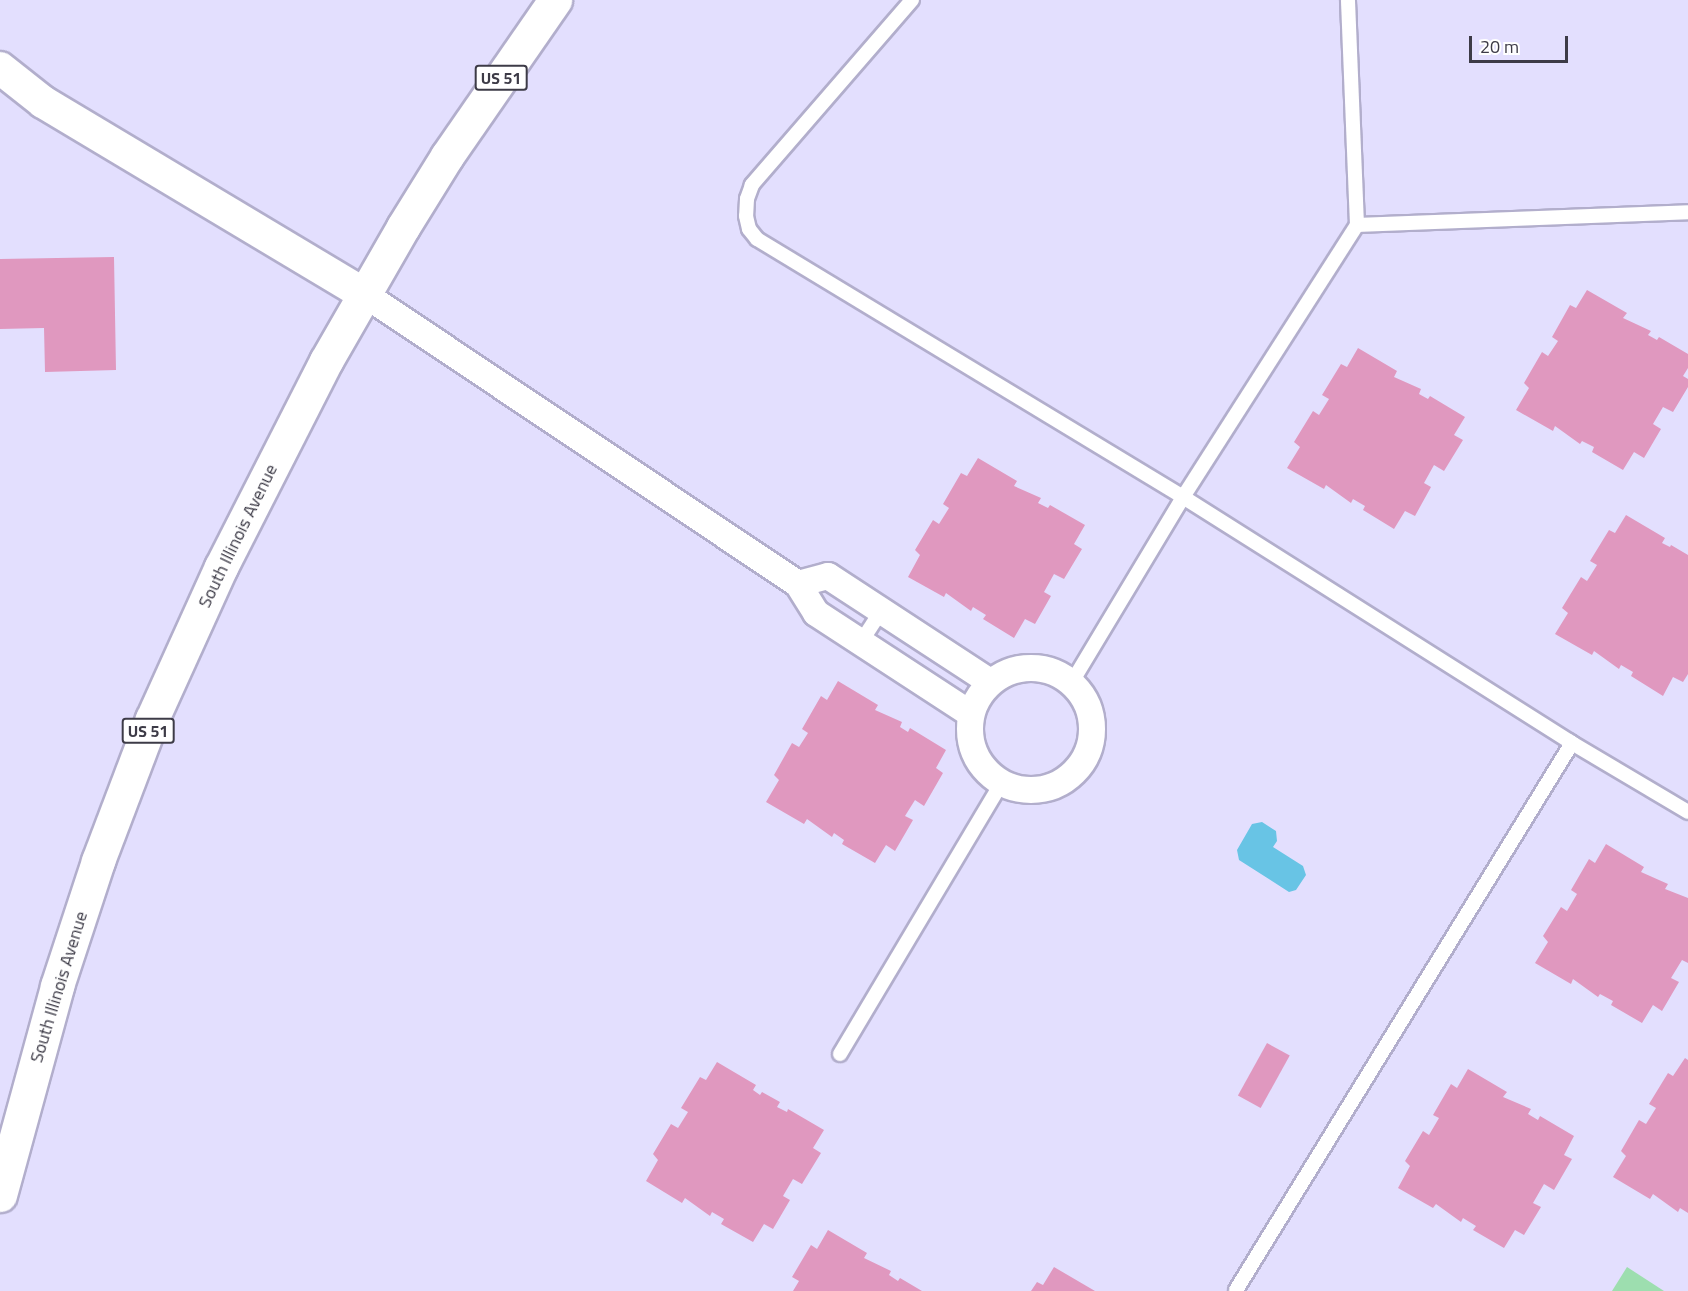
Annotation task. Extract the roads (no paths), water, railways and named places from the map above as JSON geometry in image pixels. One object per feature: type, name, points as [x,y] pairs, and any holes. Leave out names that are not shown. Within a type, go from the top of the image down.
[{"type":"highway","name":"US 51","points":[[364,294],[447,156],[555,0]]},
{"type":"highway","name":"South Illinois Avenue","points":[[0,1195],[61,974],[98,861],[152,719],[221,567],[326,361],[364,294]]},
{"type":"street","points":[[0,68],[44,102],[364,294],[798,584],[816,613],[971,714]]},
{"type":"street","points":[[798,584],[828,576],[990,682]]},
{"type":"street","points":[[1030,667],[1052,671],[1072,682],[1086,698],[1093,719],[1092,740],[1085,760],[1071,776],[1053,787],[1031,791],[1010,787],[988,774],[975,756],[969,735],[971,714],[980,694],[990,682],[1009,671],[1030,667]]},
{"type":"lane","points":[[912,0],[752,185],[747,199],[746,216],[749,229],[757,239],[1183,497],[1572,742],[1688,812]]},
{"type":"lane","points":[[1072,682],[1183,497],[1357,225],[1348,0]]},
{"type":"lane","points":[[1357,225],[1688,212]]},
{"type":"lane","points":[[861,642],[881,610]]},
{"type":"lane","points":[[1236,1290],[1572,742]]},
{"type":"lane","points":[[840,1054],[1002,782]]},
{"type":"water","points":[[1262,822],[1276,831],[1277,841],[1273,847],[1303,866],[1306,875],[1296,890],[1289,892],[1239,860],[1237,850],[1252,824]]}]
